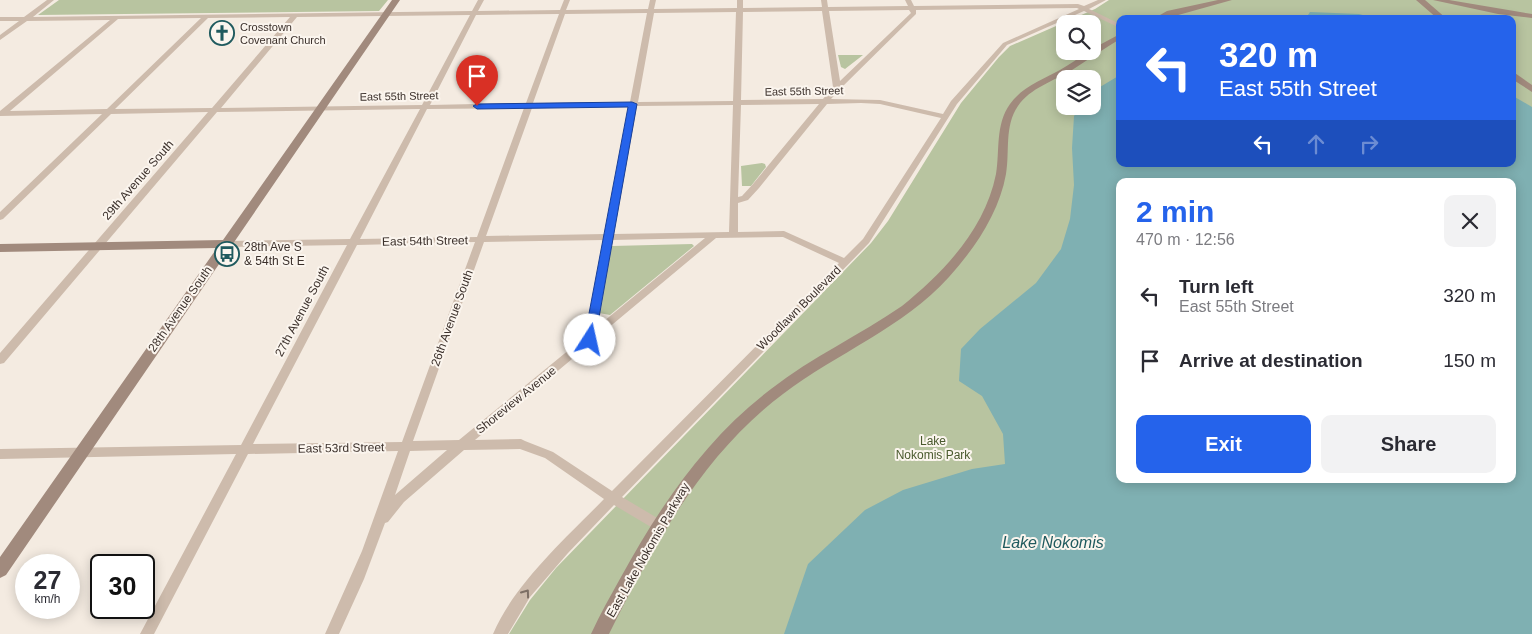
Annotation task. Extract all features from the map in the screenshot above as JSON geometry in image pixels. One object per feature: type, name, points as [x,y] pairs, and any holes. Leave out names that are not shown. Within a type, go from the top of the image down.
[{"type":"street","points":[[0,38],[51,0]]},
{"type":"street","name":"28th Avenue South","points":[[0,570],[396,0]]},
{"type":"street","name":"27th Avenue South","points":[[146,634],[481,0]]},
{"type":"street","name":"26th Avenue South","points":[[332,634],[351,598],[375,535],[567,0]]},
{"type":"street","points":[[590,340],[607,238],[653,0]]},
{"type":"street","points":[[733,236],[740,0]]},
{"type":"street","points":[[824,0],[837,87]]},
{"type":"street","points":[[991,0],[994,7]]},
{"type":"street","name":"Woodlawn Boulevard","points":[[500,634],[515,608],[541,573],[612,497],[866,241],[954,103],[1005,44],[1079,5],[1103,0]]},
{"type":"street","points":[[1166,15],[1228,0]]},
{"type":"street","points":[[1420,0],[1438,15]]},
{"type":"street","points":[[1437,0],[1498,12],[1532,16]]},
{"type":"street","points":[[0,19],[651,12],[826,9],[909,4],[994,7],[1079,5],[1116,24]]},
{"type":"street","points":[[734,201],[745,198],[837,87],[914,13],[909,4]]},
{"type":"street","name":"29th Avenue South","points":[[0,360],[295,16]]},
{"type":"street","points":[[0,217],[206,17]]},
{"type":"street","points":[[1,114],[116,18]]},
{"type":"street","name":"East Lake Nokomis Parkway","points":[[600,634],[660,526],[687,483],[735,426],[776,391],[829,356],[893,320],[944,276],[968,245],[994,202],[1001,175],[1007,119],[1014,103],[1030,90],[1116,38]]},
{"type":"street","points":[[1516,77],[1532,89]]},
{"type":"street","name":"East 55th Street","points":[[1,114],[880,102],[946,118]]},
{"type":"street","name":"East 54th Street","points":[[0,248],[784,234],[845,262]]},
{"type":"street","name":"Shoreview Avenue","points":[[375,535],[387,513],[400,498],[493,416],[590,340],[713,236]]},
{"type":"street","name":"East 53rd Street","points":[[0,454],[529,445],[550,455],[612,497],[660,526]]},
{"type":"green space","points":[[59,0],[388,0],[379,11],[38,15]]},
{"type":"green space","name":"Lake Nokomis Park","points":[[1109,0],[1532,0],[1532,634],[509,634],[530,600],[556,568],[871,243],[888,221],[961,103],[1010,46],[1056,26],[1056,60],[1101,60],[1101,15],[1081,15]]},
{"type":"green space","points":[[838,55],[863,55],[845,69],[841,67]]},
{"type":"green space","points":[[762,163],[766,167],[751,186],[742,186],[741,166]]},
{"type":"green space","points":[[692,244],[694,246],[610,315],[599,313],[612,246]]},
{"type":"water","points":[[1310,12],[1363,15],[1308,15]]},
{"type":"water","name":"Lake Nokomis","points":[[1116,77],[1116,167],[1516,167],[1516,98],[1532,107],[1532,634],[784,634],[808,564],[865,510],[903,490],[972,469],[1005,464],[1003,434],[982,396],[959,381],[961,349],[980,329],[1036,283],[1061,249],[1070,219],[1074,185],[1072,148],[1074,116],[1101,115],[1101,86]]},
{"type":"place","name":"Crosstown Covenant Church","points":[[222,33]]},
{"type":"place","name":"28th Ave S & 54th St E","points":[[227,254]]},
{"type":"route","points":[[477,106],[632,104],[590,340]]}]
